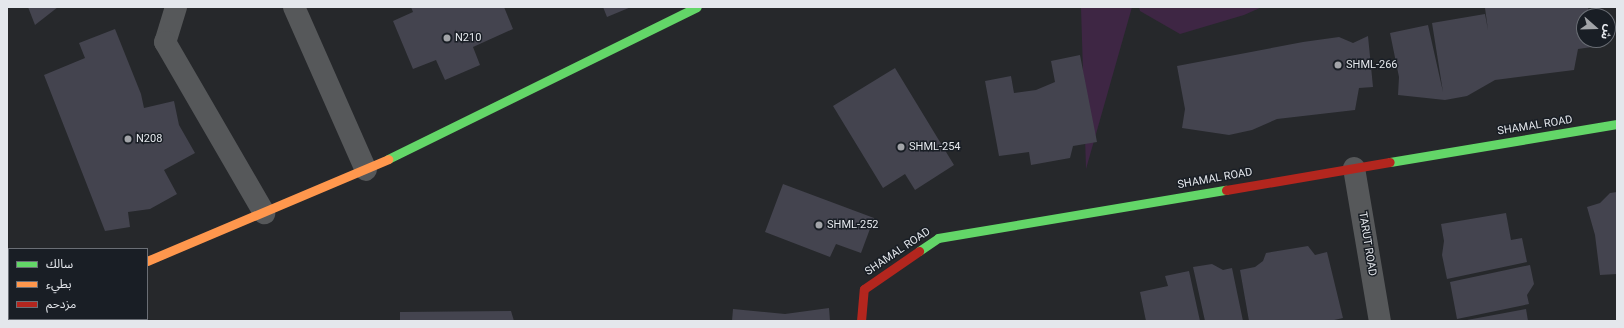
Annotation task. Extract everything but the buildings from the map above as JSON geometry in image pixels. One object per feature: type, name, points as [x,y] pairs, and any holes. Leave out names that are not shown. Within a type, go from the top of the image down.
[{"type":"street","points":[[176,7],[165,42],[264,213]]},
{"type":"street","points":[[294,7],[366,170]]},
{"type":"street","points":[[148,261],[366,170],[697,7]]},
{"type":"street","name":"SHAMAL ROAD","points":[[861,321],[864,289],[938,238],[1617,124]]},
{"type":"street","name":"TARUT ROAD","points":[[1354,168],[1380,321]]},
{"type":"shaded area","points":[[1081,7],[1132,7],[1086,169]]},
{"type":"shaded area","points":[[1139,7],[1262,7],[1244,15],[1180,34],[1140,11]]},
{"type":"traffic: fast","points":[[388,159],[697,7]]},
{"type":"traffic: fast","points":[[1390,162],[1617,124]]},
{"type":"traffic: fast","points":[[919,251],[938,238],[1226,190]]},
{"type":"traffic: slow","points":[[148,261],[388,159]]},
{"type":"traffic: jam","points":[[1226,190],[1390,162]]},
{"type":"traffic: jam","points":[[861,321],[864,289],[919,251]]},
{"type":"place","name":"N210","points":[[447,38]]},
{"type":"place","name":"SHML-266","points":[[1338,65]]},
{"type":"place","name":"N208","points":[[128,139]]},
{"type":"place","name":"SHML-254","points":[[901,147]]},
{"type":"place","name":"SHML-252","points":[[819,225]]}]
